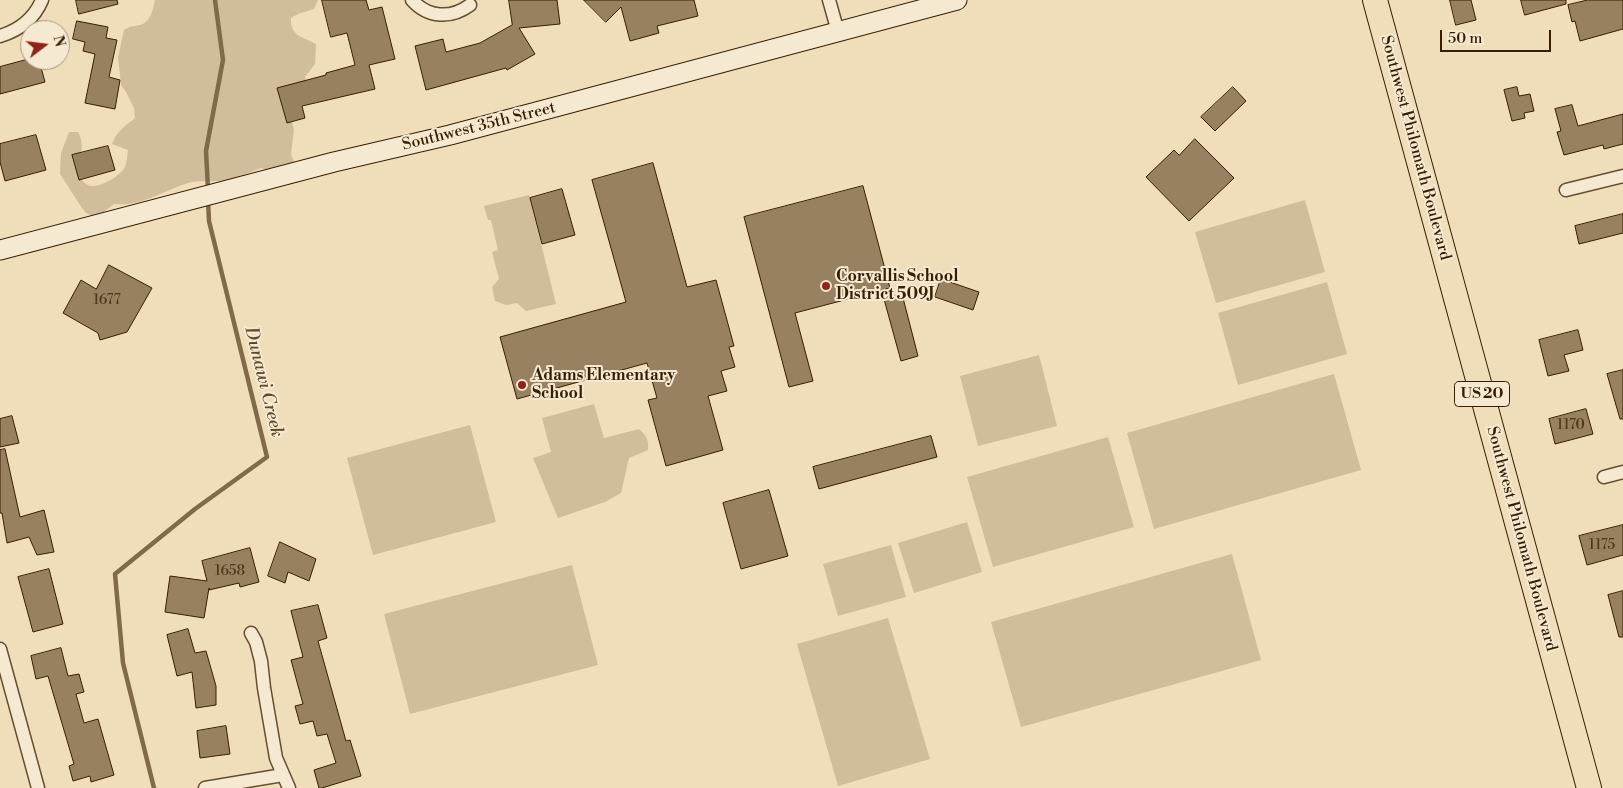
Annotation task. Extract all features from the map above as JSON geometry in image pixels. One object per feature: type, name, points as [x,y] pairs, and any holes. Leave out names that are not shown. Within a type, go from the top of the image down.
[{"type":"highway","name":"Southwest Philomath Boulevard","points":[[1375,0],[1589,788]]},
{"type":"street","points":[[0,36],[20,28],[32,18],[42,0]]},
{"type":"street","points":[[412,0],[427,12],[436,15],[450,15],[470,5]]},
{"type":"street","points":[[829,0],[838,32]]},
{"type":"street","name":"Southwest 35th Street","points":[[0,250],[334,162],[450,135],[957,0]]},
{"type":"street","points":[[1566,190],[1623,176]]},
{"type":"street","points":[[1604,477],[1623,472]]},
{"type":"street","points":[[251,633],[262,661],[264,688],[276,758],[288,788]]},
{"type":"street","points":[[0,649],[38,788]]},
{"type":"street","points":[[205,788],[283,774]]},
{"type":"shaded area","points":[[155,0],[318,0],[314,9],[291,18],[291,24],[295,32],[316,44],[315,64],[305,77],[307,85],[280,100],[292,122],[294,130],[291,154],[294,170],[276,173],[261,168],[228,180],[192,182],[142,201],[114,204],[101,214],[93,217],[85,212],[60,174],[61,153],[69,132],[78,132],[82,148],[74,164],[80,177],[90,186],[95,186],[112,179],[124,169],[128,150],[112,144],[119,132],[135,118],[134,108],[121,85],[118,57],[124,30],[147,21],[151,15]]},
{"type":"shaded area","points":[[529,195],[556,304],[526,311],[517,303],[506,305],[495,301],[492,287],[499,279],[492,252],[498,250],[491,220],[488,220],[484,206]]},
{"type":"shaded area","points":[[1305,200],[1325,272],[1216,303],[1195,232]]},
{"type":"shaded area","points":[[1327,282],[1347,354],[1238,385],[1218,313]]},
{"type":"shaded area","points":[[1039,355],[1057,426],[978,446],[960,376]]},
{"type":"shaded area","points":[[1334,374],[1361,470],[1154,529],[1127,433]]},
{"type":"shaded area","points":[[594,404],[604,438],[639,429],[644,433],[648,443],[648,450],[629,458],[621,493],[605,502],[558,518],[533,458],[551,452],[542,418]]},
{"type":"shaded area","points":[[470,425],[496,522],[373,555],[347,458]]},
{"type":"shaded area","points":[[1108,437],[1134,527],[993,567],[967,477]]},
{"type":"shaded area","points":[[967,522],[982,572],[914,593],[898,543]]},
{"type":"shaded area","points":[[891,545],[906,597],[838,616],[823,564]]},
{"type":"shaded area","points":[[1232,554],[1261,660],[1021,727],[991,622]]},
{"type":"shaded area","points":[[572,565],[598,665],[410,714],[384,614]]},
{"type":"shaded area","points":[[888,618],[930,759],[838,786],[797,644]]},
{"type":"building","points":[[76,0],[117,0],[118,4],[79,14]]},
{"type":"building","points":[[322,0],[366,0],[369,10],[382,7],[395,59],[369,65],[375,89],[302,106],[305,118],[287,123],[277,88],[355,65],[347,33],[331,37]]},
{"type":"building","points":[[509,0],[557,0],[560,24],[519,28],[535,54],[507,70],[506,68],[426,90],[415,46],[443,39],[446,52],[480,43],[512,25]]},
{"type":"building","points":[[584,0],[694,0],[698,16],[657,26],[659,33],[630,41],[621,7],[606,22]]},
{"type":"building","points":[[1450,0],[1471,0],[1476,20],[1456,25]]},
{"type":"building","points":[[1521,0],[1566,0],[1566,4],[1525,15]]},
{"type":"building","points":[[1588,0],[1623,0],[1623,29],[1580,41],[1575,21],[1572,22],[1568,5]]},
{"type":"building","points":[[77,21],[108,27],[106,38],[117,40],[109,77],[120,80],[115,109],[85,103],[95,54],[83,51],[85,42],[73,39]]},
{"type":"building","points":[[20,61],[20,70],[42,70],[45,82],[0,94],[0,67]]},
{"type":"building","points":[[1233,87],[1246,101],[1215,131],[1201,117]]},
{"type":"building","points":[[1517,87],[1519,96],[1530,94],[1534,111],[1524,113],[1525,118],[1512,121],[1504,90]]},
{"type":"building","points":[[1572,105],[1578,126],[1623,114],[1623,144],[1604,149],[1603,145],[1564,155],[1557,132],[1561,131],[1555,109]]},
{"type":"building","points":[[36,135],[46,170],[5,181],[0,162],[0,144]]},
{"type":"building","points":[[1195,139],[1234,178],[1189,221],[1146,177],[1174,150],[1179,155]]},
{"type":"building","points":[[108,146],[115,170],[79,180],[72,155]]},
{"type":"building","points":[[653,163],[687,287],[716,280],[734,346],[729,347],[735,367],[721,371],[727,391],[708,396],[723,450],[666,466],[648,400],[657,398],[647,363],[517,399],[500,337],[626,302],[592,180]]},
{"type":"building","name":"Corvallis School District 509J","points":[[863,186],[890,288],[795,313],[813,381],[789,387],[744,217]]},
{"type":"building","points":[[562,189],[575,235],[542,244],[530,198]]},
{"type":"building","points":[[1623,214],[1623,233],[1579,244],[1575,226]]},
{"type":"building","points":[[109,265],[152,288],[127,332],[100,340],[98,333],[63,313],[81,280],[96,289]]},
{"type":"building","points":[[941,279],[979,292],[973,310],[935,297]]},
{"type":"building","points":[[902,294],[918,356],[901,361],[884,299]]},
{"type":"building","points":[[1578,330],[1583,350],[1564,355],[1569,371],[1548,376],[1539,340]]},
{"type":"building","points":[[1623,370],[1623,419],[1620,419],[1607,374]]},
{"type":"building","points":[[1586,409],[1593,434],[1555,444],[1549,419]]},
{"type":"building","points":[[12,416],[19,443],[0,447],[0,419]]},
{"type":"building","points":[[931,436],[937,457],[819,489],[813,467]]},
{"type":"building","points":[[5,449],[20,517],[44,510],[54,552],[37,555],[29,537],[7,543],[2,513],[0,513],[0,450]]},
{"type":"building","points":[[769,490],[788,556],[741,569],[723,503]]},
{"type":"building","points":[[1623,525],[1623,555],[1587,565],[1579,536]]},
{"type":"building","points":[[280,542],[316,559],[309,581],[288,572],[285,583],[268,576]]},
{"type":"building","points":[[250,548],[259,582],[240,587],[239,583],[209,590],[209,588],[204,618],[165,612],[170,576],[207,581],[202,561]]},
{"type":"building","points":[[49,569],[63,624],[33,632],[18,577]]},
{"type":"building","points":[[1623,591],[1623,637],[1619,637],[1608,595]]},
{"type":"building","points":[[318,605],[327,638],[318,641],[346,741],[350,740],[361,776],[322,788],[319,788],[314,770],[336,763],[327,734],[317,736],[313,721],[300,724],[295,706],[303,704],[291,660],[303,657],[291,611]]},
{"type":"building","points":[[188,629],[195,653],[206,651],[216,686],[216,705],[196,708],[192,672],[177,676],[167,635]]},
{"type":"building","points":[[61,648],[68,676],[79,674],[84,692],[76,694],[84,723],[98,719],[114,775],[91,782],[90,776],[73,781],[69,766],[74,764],[48,676],[36,679],[31,656]]},
{"type":"building","points":[[226,726],[230,754],[200,758],[197,731]]},
{"type":"waterway","name":"Dunawi Creek","points":[[208,189],[206,151],[223,60],[215,0]]},
{"type":"waterway","name":"Dunawi Creek","points":[[154,788],[123,663],[115,574],[195,509],[267,457],[209,221],[208,200]]},
{"type":"place","name":"Corvallis School District 509J","points":[[826,286]]},
{"type":"place","name":"Adams Elementary School","points":[[522,385]]}]
